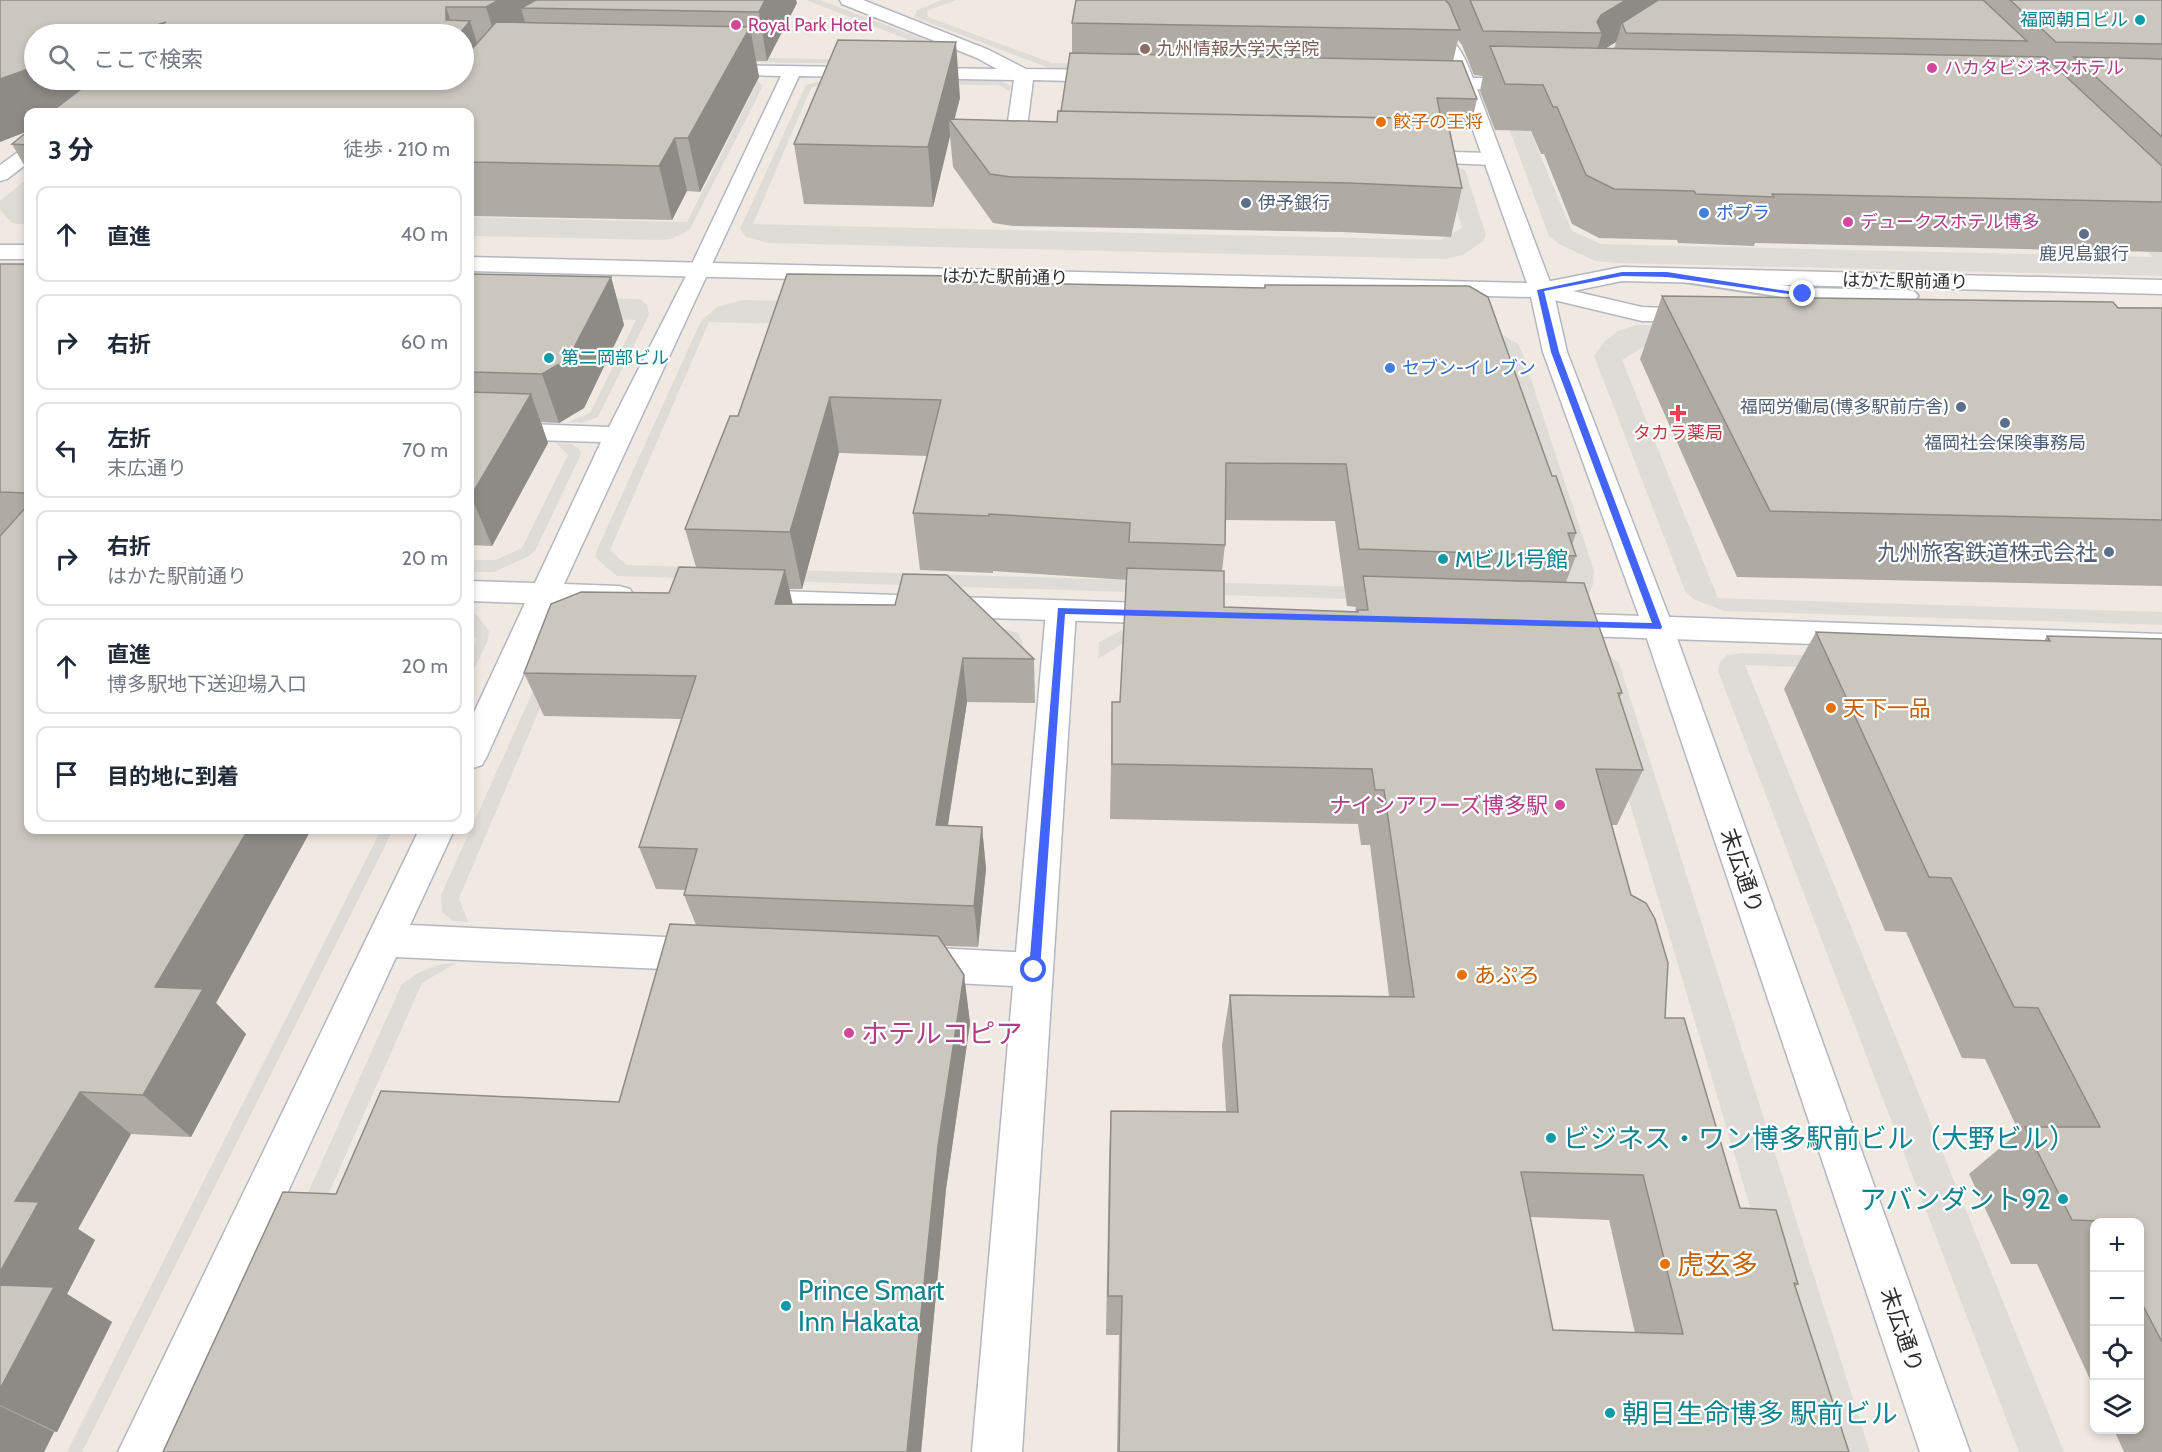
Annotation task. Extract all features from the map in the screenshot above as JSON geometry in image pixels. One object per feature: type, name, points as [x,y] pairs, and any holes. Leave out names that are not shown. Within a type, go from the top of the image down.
[{"type":"street","points":[[848,0],[982,54],[1024,75]]},
{"type":"street","points":[[887,14],[905,7]]},
{"type":"street","name":"末広通り","points":[[1408,25],[1443,37],[1451,46],[1466,84],[1491,159],[1541,290],[1555,352],[1658,627],[1945,1452]]},
{"type":"street","points":[[697,68],[1130,77]]},
{"type":"street","points":[[474,747],[618,435],[700,270],[793,70]]},
{"type":"street","points":[[1024,75],[1014,149],[1050,149]]},
{"type":"street","points":[[1413,82],[1550,85]]},
{"type":"street","points":[[0,175],[24,157]]},
{"type":"street","points":[[1394,157],[1491,159]]},
{"type":"street","points":[[0,252],[24,252]]},
{"type":"street","name":"はかた駅前通り","points":[[474,264],[1541,290],[1642,314],[1724,316]]},
{"type":"street","name":"はかた駅前通り","points":[[1541,290],[1622,274],[2162,287]]},
{"type":"street","points":[[474,430],[618,435]]},
{"type":"street","points":[[474,591],[650,597]]},
{"type":"street","points":[[720,599],[1204,615]]},
{"type":"street","points":[[997,1452],[1061,611]]},
{"type":"street","points":[[1526,623],[2148,644],[2156,676]]},
{"type":"street","points":[[143,1452],[434,834]]},
{"type":"street","points":[[386,940],[740,956]]},
{"type":"street","points":[[881,963],[1034,970]]},
{"type":"lane","points":[[1667,274],[1803,294],[1908,296]]},
{"type":"shaded area","points":[[806,0],[820,0],[941,46],[920,65],[578,59],[570,54],[919,61],[935,50]]},
{"type":"shaded area","points":[[942,0],[956,0],[927,11],[928,17],[1052,63],[1416,70],[1411,75],[1049,68],[914,17],[917,10]]},
{"type":"shaded area","points":[[832,78],[1001,81],[1011,86],[1010,91],[998,85],[826,83],[811,88],[753,224],[1440,240],[1462,228],[1443,163],[1465,170],[1486,235],[1483,241],[1463,255],[1445,259],[769,243],[746,237],[740,229],[806,85]]},
{"type":"shaded area","points":[[756,79],[763,86],[690,229],[686,232],[671,239],[659,240],[474,236],[474,217],[687,222],[755,87],[746,81]]},
{"type":"shaded area","points":[[1514,92],[2006,102],[2030,114],[2162,249],[2162,276],[1595,261],[1559,244],[1549,236],[1498,99]],"holes":[[[1516,97],[1997,106],[2016,113],[2153,257],[1601,244],[1572,231]]]},
{"type":"shaded area","points":[[24,181],[24,224],[12,223],[0,210],[0,201]]},
{"type":"shaded area","points":[[474,294],[640,299],[647,305],[649,315],[598,417],[582,423],[568,422],[590,413],[636,320],[474,316]]},
{"type":"shaded area","points":[[743,300],[1467,320],[1486,325],[1518,344],[1523,355],[1594,571],[1593,584],[1589,594],[1582,601],[1569,606],[617,576],[596,558],[596,552],[701,321],[717,307]],"holes":[[[709,322],[1466,341],[1569,593],[626,565],[610,550]]]},
{"type":"shaded area","points":[[1636,325],[2162,337],[1645,346],[1622,360],[1718,598],[2162,612],[2162,625],[1724,611],[1693,599],[1685,591],[1594,356],[1605,341],[1618,331]]},
{"type":"shaded area","points":[[556,443],[572,444],[579,449],[581,454],[536,549],[529,556],[494,572],[474,572],[474,560],[496,560],[522,548],[568,455]]},
{"type":"shaded area","points":[[474,613],[489,631],[487,643],[474,669],[474,646],[477,639],[474,636]]},
{"type":"shaded area","points":[[1000,628],[1018,633],[1022,641],[1023,655],[567,645],[459,898],[468,922],[453,921],[442,912],[441,895],[469,834],[474,834],[474,822],[557,638]]},
{"type":"shaded area","points":[[1122,630],[1592,647],[1606,653],[1619,663],[1870,1452],[1823,1452],[1587,659],[1122,644],[1098,659],[1099,642]]},
{"type":"shaded area","points":[[1742,653],[2121,666],[2122,678],[1745,665],[2064,1452],[2019,1452],[1718,671],[1720,662],[1727,655]]},
{"type":"shaded area","points":[[379,834],[391,834],[82,1452],[67,1452]]},
{"type":"shaded area","points":[[456,963],[422,983],[214,1452],[191,1452],[402,984],[418,973],[438,965]]},
{"type":"building","points":[[0,0],[499,0],[486,7],[446,7],[446,20],[470,21],[467,24],[163,24],[166,22],[160,24],[24,24],[24,71],[0,79]]},
{"type":"building","points":[[536,0],[765,0],[759,12],[521,8]]},
{"type":"building","points":[[1076,0],[1445,0],[1460,30],[1072,23]]},
{"type":"building","points":[[1470,0],[1626,0],[1601,15],[1597,22],[1602,33],[1483,31]]},
{"type":"building","points":[[1658,0],[1983,0],[2027,41],[1626,33],[1622,23]]},
{"type":"building","points":[[2010,0],[2162,0],[2162,44],[2056,42]]},
{"type":"building","points":[[496,22],[750,27],[688,138],[675,138],[659,166],[474,162],[474,108],[56,108],[80,90],[474,90],[474,47]]},
{"type":"building","points":[[838,40],[956,42],[928,147],[794,144]]},
{"type":"building","points":[[1490,46],[2045,57],[2162,166],[2162,202],[1772,194],[1774,197],[1696,194],[1694,191],[1614,189],[1586,175],[1557,107],[1553,107],[1543,85],[1505,84]]},
{"type":"building","points":[[1070,53],[1462,61],[1477,99],[1437,98],[1441,119],[1061,111]]},
{"type":"building","points":[[2074,57],[2162,59],[2162,137]]},
{"type":"building","points":[[1058,111],[1447,119],[1462,188],[1350,183],[1011,177],[990,174],[949,119],[1057,122]]},
{"type":"building","points":[[24,134],[24,145],[12,144]]},
{"type":"building","points":[[0,264],[24,264],[24,493],[0,492]]},
{"type":"building","points":[[474,274],[611,277],[568,359],[542,374],[474,372]]},
{"type":"building","points":[[787,274],[964,276],[963,282],[1265,288],[1265,285],[1469,286],[1488,297],[1552,476],[1556,476],[1576,533],[1568,533],[1576,556],[1359,549],[1346,464],[1226,463],[1225,545],[1129,542],[1130,523],[989,514],[989,516],[913,513],[941,400],[830,397],[790,532],[685,529],[730,416],[738,416]]},
{"type":"building","points":[[1662,296],[2113,302],[2118,308],[2162,308],[2162,520],[1770,511]]},
{"type":"building","points":[[474,392],[531,394],[474,491]]},
{"type":"building","points":[[24,509],[24,834],[246,834],[155,987],[203,989],[143,1095],[80,1092],[15,1201],[39,1202],[0,1272],[0,536]]},
{"type":"building","points":[[679,567],[785,570],[775,604],[895,605],[903,574],[947,575],[1034,659],[963,658],[936,825],[982,827],[974,906],[684,895],[697,849],[639,847],[696,676],[524,673],[551,604],[581,592],[669,593]]},
{"type":"building","points":[[1127,568],[1224,571],[1224,607],[1358,612],[1358,610],[1368,610],[1363,576],[1584,583],[1622,693],[1618,693],[1643,770],[1596,769],[1631,895],[1646,903],[1655,919],[1668,963],[1665,1018],[1684,1018],[1740,1208],[1776,1210],[1798,1284],[1794,1283],[1849,1452],[1119,1452],[1122,1296],[1108,1296],[1111,1111],[1238,1112],[1230,995],[1414,997],[1384,790],[1375,790],[1372,769],[1112,764],[1112,702],[1120,702]],"holes":[[[1521,1172],[1643,1175],[1683,1334],[1553,1330]]]},
{"type":"building","points":[[1816,632],[2050,641],[2047,636],[2162,639],[2162,1342],[2144,1308],[2144,1218],[2072,1220],[2025,1127],[2100,1127],[2038,1008],[2014,1007],[1951,878],[1929,877]]},
{"type":"building","points":[[670,924],[938,936],[964,975],[938,1146],[907,1452],[163,1452],[283,1192],[336,1194],[381,1091],[619,1102]]},
{"type":"building","points":[[0,1285],[54,1287],[0,1389]]},
{"type":"place","name":"福岡朝日ビル","points":[[2140,20]]},
{"type":"place","name":"Royal Park Hotel","points":[[736,25]]},
{"type":"place","name":"九州情報大学大学院","points":[[1145,49]]},
{"type":"place","name":"ハカタビジネスホテル","points":[[1932,68]]},
{"type":"place","name":"餃子の王将","points":[[1381,122]]},
{"type":"place","name":"伊予銀行","points":[[1246,203]]},
{"type":"place","name":"ポプラ","points":[[1704,213]]},
{"type":"place","name":"デュークスホテル博多","points":[[1848,222]]},
{"type":"place","name":"鹿児島銀行","points":[[2084,234]]},
{"type":"place","name":"第二岡部ビル","points":[[549,358]]},
{"type":"place","name":"セブン-イレブン","points":[[1390,368]]},
{"type":"place","name":"福岡労働局(博多駅前庁舎)","points":[[1961,407]]},
{"type":"place","name":"タカラ薬局","points":[[1678,413]]},
{"type":"place","name":"福岡社会保険事務局","points":[[2005,423]]},
{"type":"place","name":"九州旅客鉄道株式会社","points":[[2109,552]]},
{"type":"place","name":"Mビル1号館","points":[[1443,559]]},
{"type":"place","name":"天下一品","points":[[1831,708]]},
{"type":"place","name":"ナインアワーズ博多駅","points":[[1560,805]]},
{"type":"place","name":"あぷろ","points":[[1462,975]]},
{"type":"place","name":"ホテルコピア","points":[[849,1033]]},
{"type":"place","name":"ビジネス・ワン博多駅前ビル（大野ビル）","points":[[1551,1138]]},
{"type":"place","name":"アバンダント92","points":[[2063,1199]]},
{"type":"place","name":"虎玄多","points":[[1665,1264]]},
{"type":"place","name":"Prince Smart Inn Hakata","points":[[786,1306]]},
{"type":"place","name":"朝日生命博多 駅前ビル","points":[[1610,1413]]},
{"type":"route","points":[[1034,970],[1061,611],[1658,627],[1555,352],[1541,290],[1622,274],[1667,274],[1803,294]]}]
